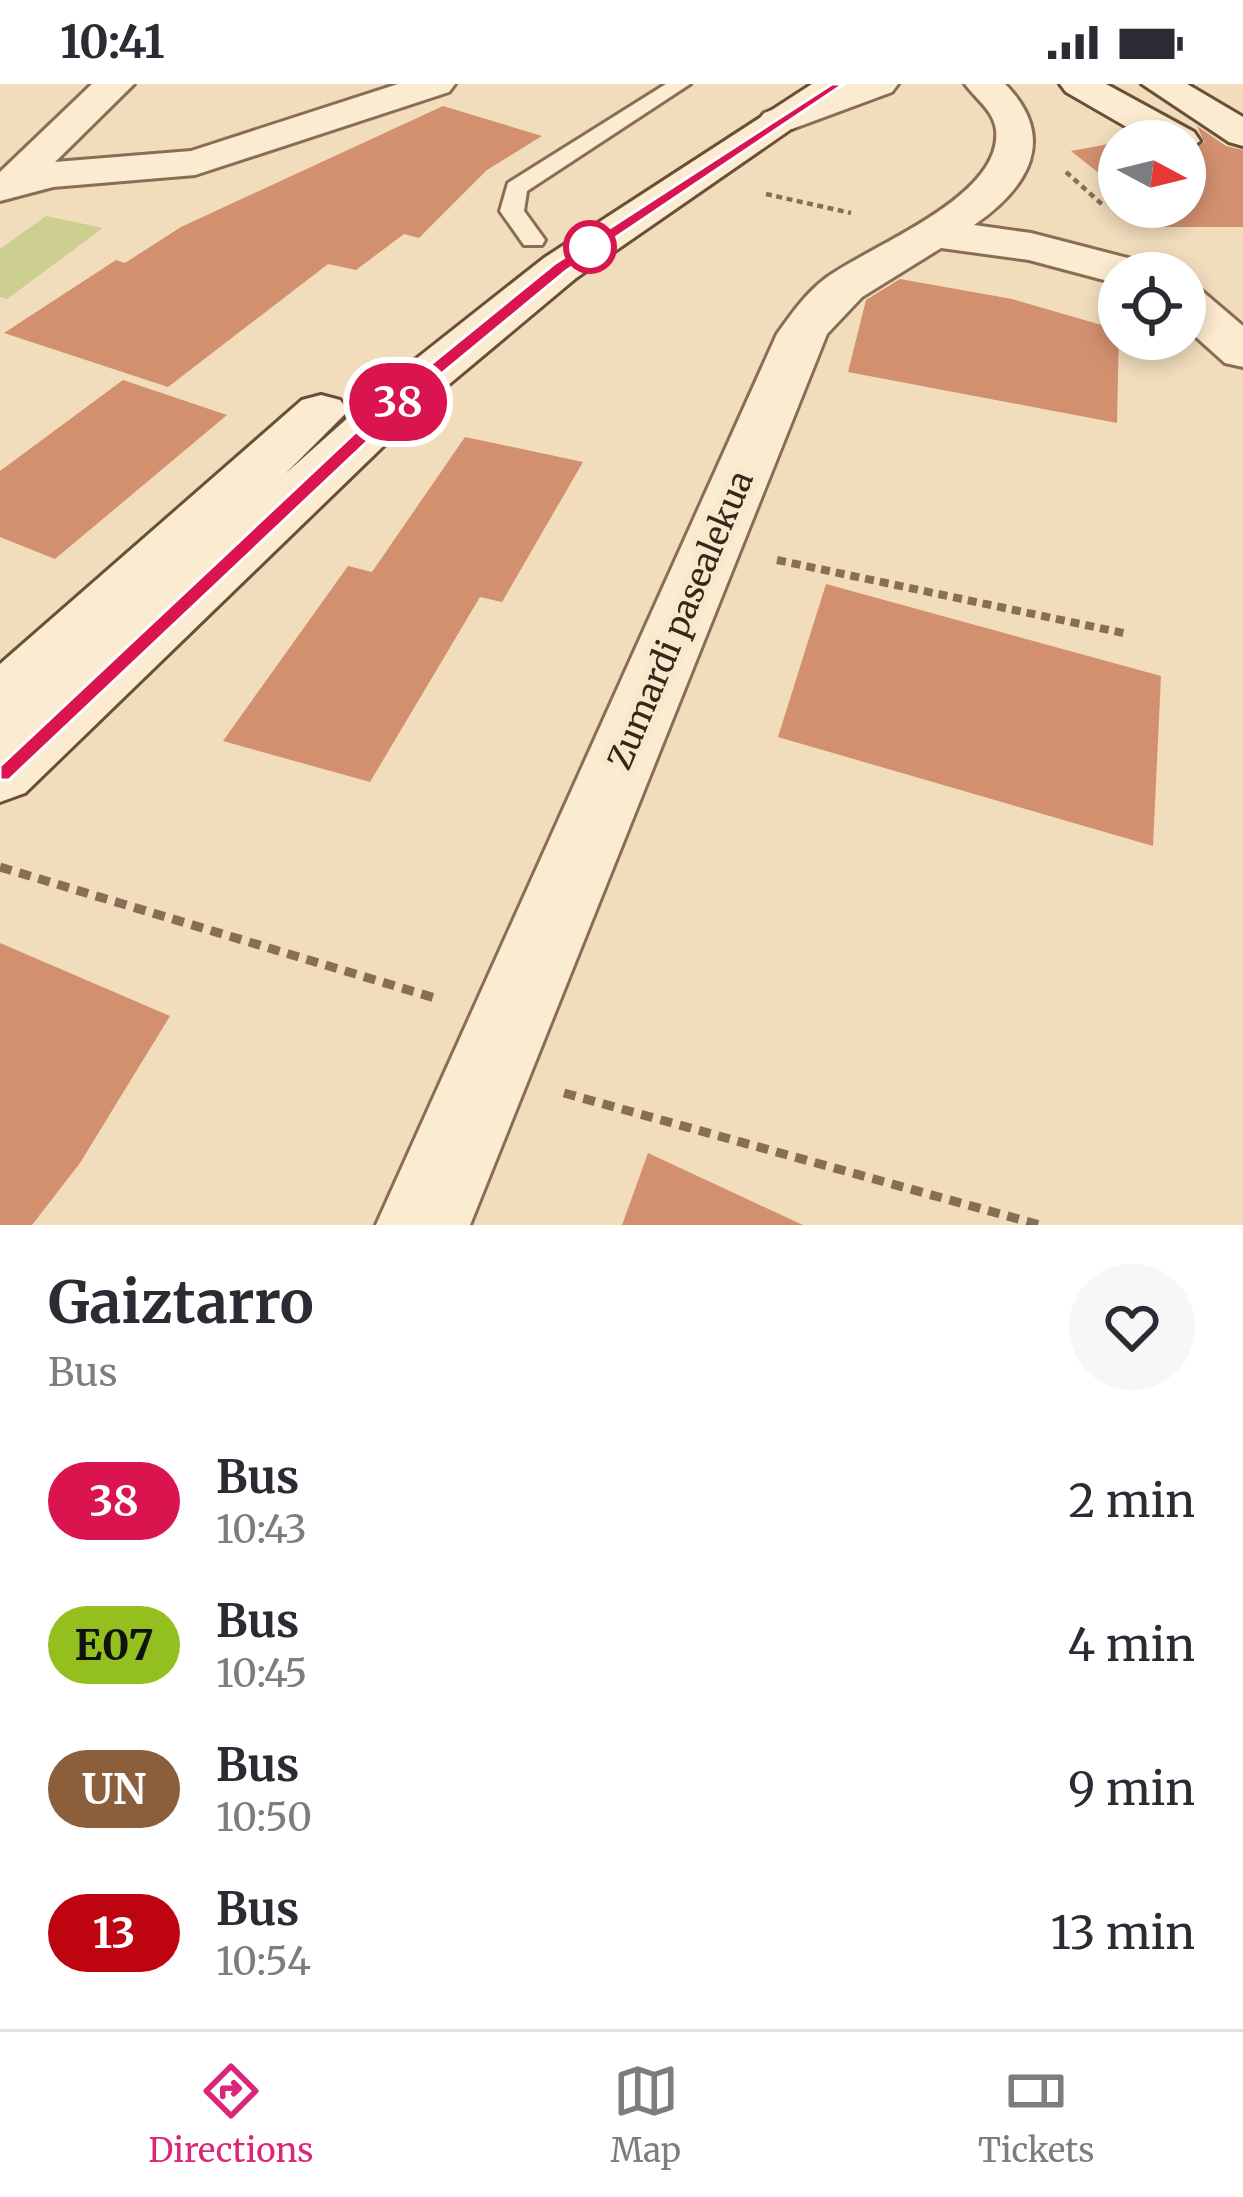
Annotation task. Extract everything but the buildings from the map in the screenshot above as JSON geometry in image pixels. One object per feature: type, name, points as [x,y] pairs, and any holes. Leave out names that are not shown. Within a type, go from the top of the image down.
[{"type":"street","points":[[4,191],[115,84]]},
{"type":"street","points":[[4,191],[48,175],[160,168],[211,159],[436,84]]},
{"type":"street","points":[[0,773],[416,385],[560,268],[837,84]]},
{"type":"street","points":[[778,121],[879,84]]},
{"type":"street","points":[[1079,84],[1141,120]]},
{"type":"street","points":[[1161,84],[1243,134]]},
{"type":"street","name":"Zumardi pasealekua","points":[[422,1225],[802,334],[825,302],[973,205],[1013,155],[1017,136],[1012,119],[981,88]]},
{"type":"street","points":[[67,130],[68,144],[80,153],[126,167]]},
{"type":"street","points":[[0,704],[325,407],[552,226]]},
{"type":"street","points":[[931,232],[1031,247],[1098,265]]},
{"type":"street","points":[[1206,319],[1243,352]]},
{"type":"lane","points":[[552,226],[512,211],[516,188],[680,84]]},
{"type":"path","points":[[763,194],[869,217]]},
{"type":"path","points":[[711,547],[1128,634]]},
{"type":"path","points":[[0,867],[499,1046],[1040,1225]]},
{"type":"green space","points":[[46,216],[103,228],[7,299],[0,297],[0,249]]},
{"type":"bus line","name":"38","points":[[0,773],[416,385],[560,268],[837,84]]}]
